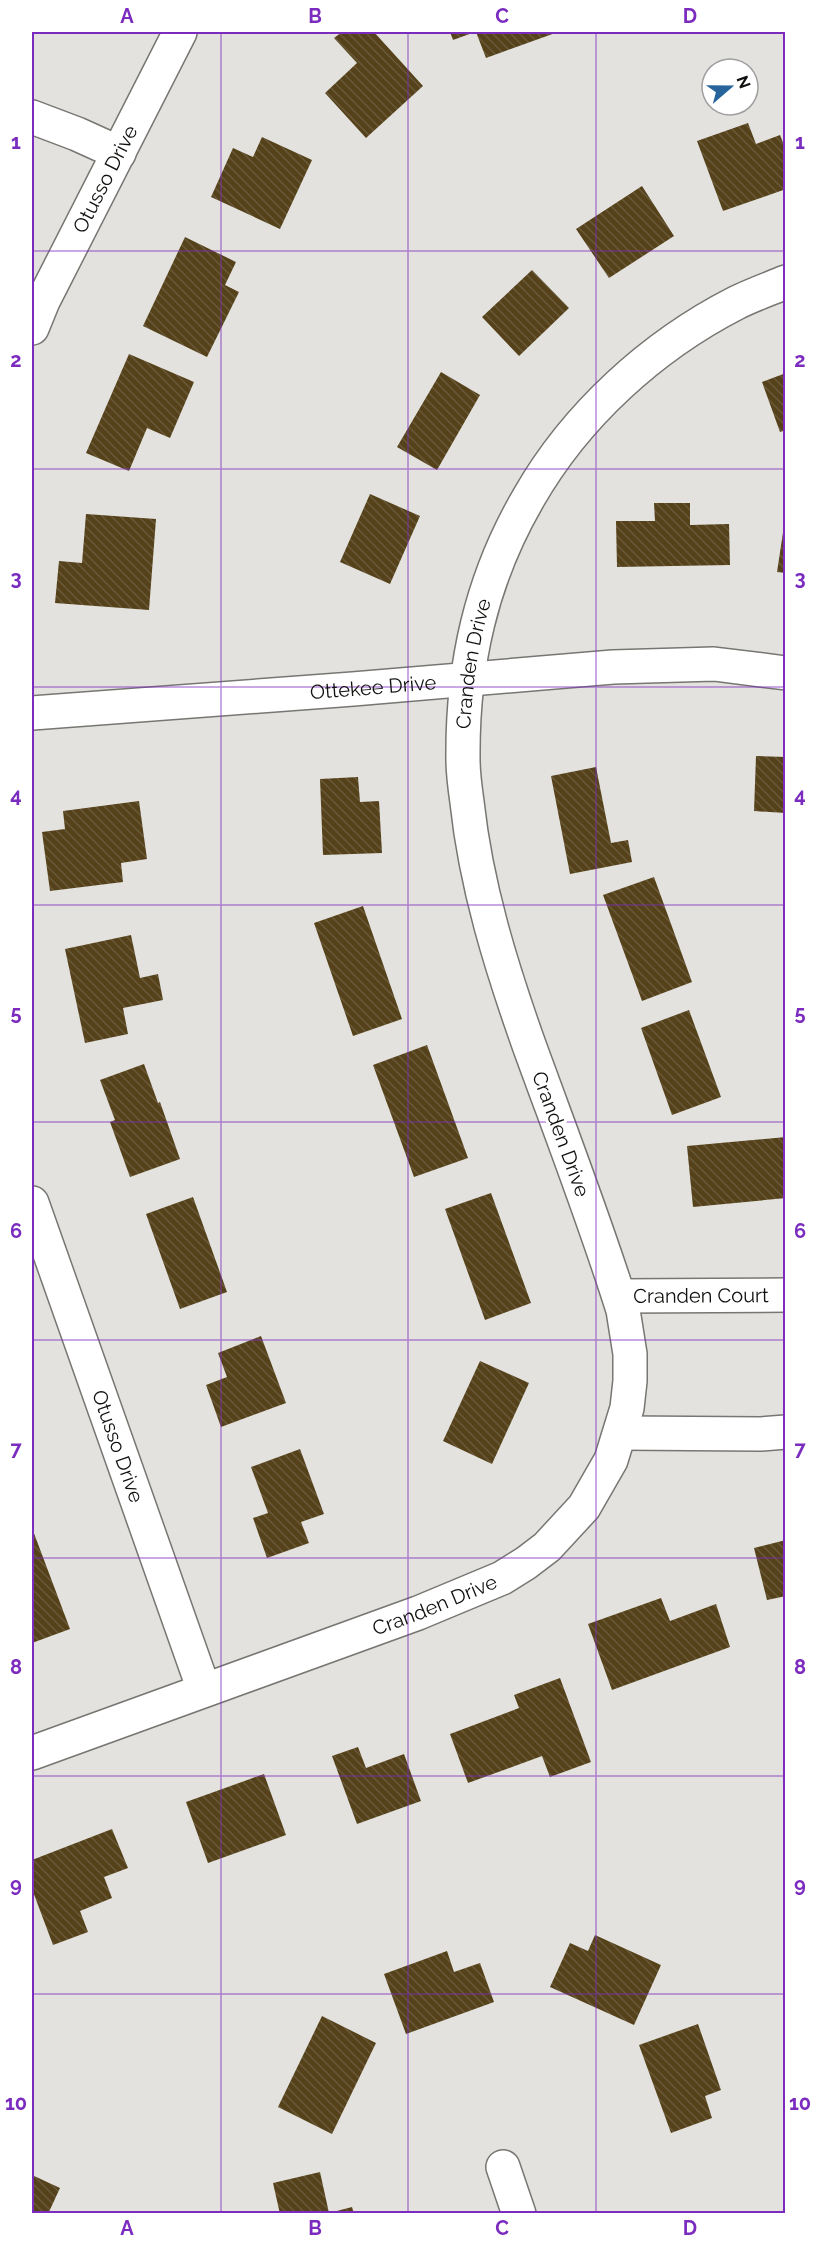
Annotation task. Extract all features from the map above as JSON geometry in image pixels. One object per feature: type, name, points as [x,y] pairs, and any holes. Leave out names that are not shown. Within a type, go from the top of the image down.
[{"type":"street","name":"Otusso Drive","points":[[32,328],[180,32]]},
{"type":"street","points":[[32,117],[119,153]]},
{"type":"street","name":"Cranden Drive","points":[[32,1754],[418,1613],[502,1578],[547,1547],[584,1507],[611,1460],[627,1408],[630,1354],[623,1310],[507,981],[480,885],[470,836],[463,762],[466,680],[473,638],[485,591],[513,523],[538,481],[566,441],[634,371],[694,328],[737,303],[786,282]]},
{"type":"street","name":"Ottekee Drive","points":[[32,714],[613,667],[714,664],[786,673]]},
{"type":"street","name":"Otusso Drive","points":[[32,1203],[204,1690]]},
{"type":"street","name":"Cranden Court","points":[[619,1296],[786,1295]]},
{"type":"street","points":[[620,1433],[761,1434],[786,1432]]},
{"type":"street","points":[[502,2167],[519,2214]]},
{"type":"building","points":[[342,32],[374,32],[423,86],[366,138],[325,93],[357,63],[334,38]]},
{"type":"building","points":[[450,32],[475,32],[453,40]]},
{"type":"building","points":[[476,32],[558,32],[486,58]]},
{"type":"building","points":[[748,123],[756,144],[780,135],[786,150],[786,189],[723,211],[697,141]]},
{"type":"building","points":[[262,137],[312,160],[280,229],[211,197],[233,148],[253,157]]},
{"type":"building","points":[[642,186],[674,236],[609,278],[576,229]]},
{"type":"building","points":[[185,237],[236,262],[225,285],[239,292],[207,357],[143,326]]},
{"type":"building","points":[[532,270],[569,308],[519,356],[482,317]]},
{"type":"building","points":[[129,354],[194,382],[170,438],[147,428],[129,471],[86,453]]},
{"type":"building","points":[[441,372],[480,395],[437,470],[397,447]]},
{"type":"building","points":[[786,373],[786,430],[780,432],[762,382]]},
{"type":"building","points":[[370,494],[420,516],[390,584],[340,562]]},
{"type":"building","points":[[654,503],[690,503],[690,525],[729,524],[730,565],[617,567],[616,521],[655,521]]},
{"type":"building","points":[[86,514],[156,519],[149,610],[55,603],[59,561],[82,563]]},
{"type":"building","points":[[784,526],[786,526],[786,573],[777,572]]},
{"type":"building","points":[[756,756],[786,757],[786,813],[754,811]]},
{"type":"building","points":[[596,767],[611,843],[628,840],[632,862],[570,874],[551,776]]},
{"type":"building","points":[[358,777],[360,802],[379,801],[382,853],[323,855],[320,779]]},
{"type":"building","points":[[139,801],[147,859],[121,863],[123,882],[50,891],[42,832],[65,829],[63,811]]},
{"type":"building","points":[[654,877],[692,982],[642,1001],[603,895]]},
{"type":"building","points":[[363,906],[402,1019],[353,1036],[314,923]]},
{"type":"building","points":[[131,935],[140,978],[158,974],[163,1000],[123,1008],[128,1034],[85,1043],[65,949]]},
{"type":"building","points":[[689,1010],[721,1097],[672,1115],[641,1028]]},
{"type":"building","points":[[427,1045],[468,1158],[414,1177],[373,1065]]},
{"type":"building","points":[[144,1064],[180,1159],[130,1177],[110,1122],[115,1120],[100,1080]]},
{"type":"building","points":[[786,1137],[786,1198],[693,1207],[687,1146]]},
{"type":"building","points":[[491,1193],[531,1303],[485,1320],[445,1209]]},
{"type":"building","points":[[193,1197],[227,1292],[180,1309],[146,1214]]},
{"type":"building","points":[[261,1336],[286,1403],[221,1427],[206,1385],[227,1377],[218,1353]]},
{"type":"building","points":[[480,1361],[529,1383],[492,1464],[443,1441]]},
{"type":"building","points":[[300,1449],[324,1514],[301,1522],[309,1543],[267,1558],[253,1518],[268,1513],[251,1467]]},
{"type":"building","points":[[32,1528],[70,1629],[32,1643]]},
{"type":"building","points":[[786,1540],[786,1596],[767,1600],[754,1548]]},
{"type":"building","points":[[661,1598],[670,1621],[716,1604],[730,1647],[612,1690],[588,1624]]},
{"type":"building","points":[[560,1678],[591,1762],[550,1777],[542,1756],[468,1783],[450,1734],[519,1708],[514,1695]]},
{"type":"building","points":[[358,1747],[366,1768],[404,1754],[421,1801],[357,1824],[332,1756]]},
{"type":"building","points":[[264,1774],[286,1835],[208,1863],[186,1802]]},
{"type":"building","points":[[112,1829],[128,1868],[104,1877],[112,1898],[80,1911],[88,1932],[53,1945],[32,1889],[32,1860]]},
{"type":"building","points":[[595,1935],[661,1965],[634,2025],[550,1987],[570,1943],[588,1951]]},
{"type":"building","points":[[447,1951],[454,1972],[480,1963],[494,2002],[406,2034],[384,1974]]},
{"type":"building","points":[[322,2016],[376,2043],[332,2134],[278,2107]]},
{"type":"building","points":[[698,2024],[721,2090],[705,2096],[712,2118],[671,2133],[639,2045]]},
{"type":"building","points":[[320,2172],[329,2213],[352,2207],[354,2214],[280,2214],[273,2183]]},
{"type":"building","points":[[32,2175],[60,2188],[48,2214],[32,2214]]}]
